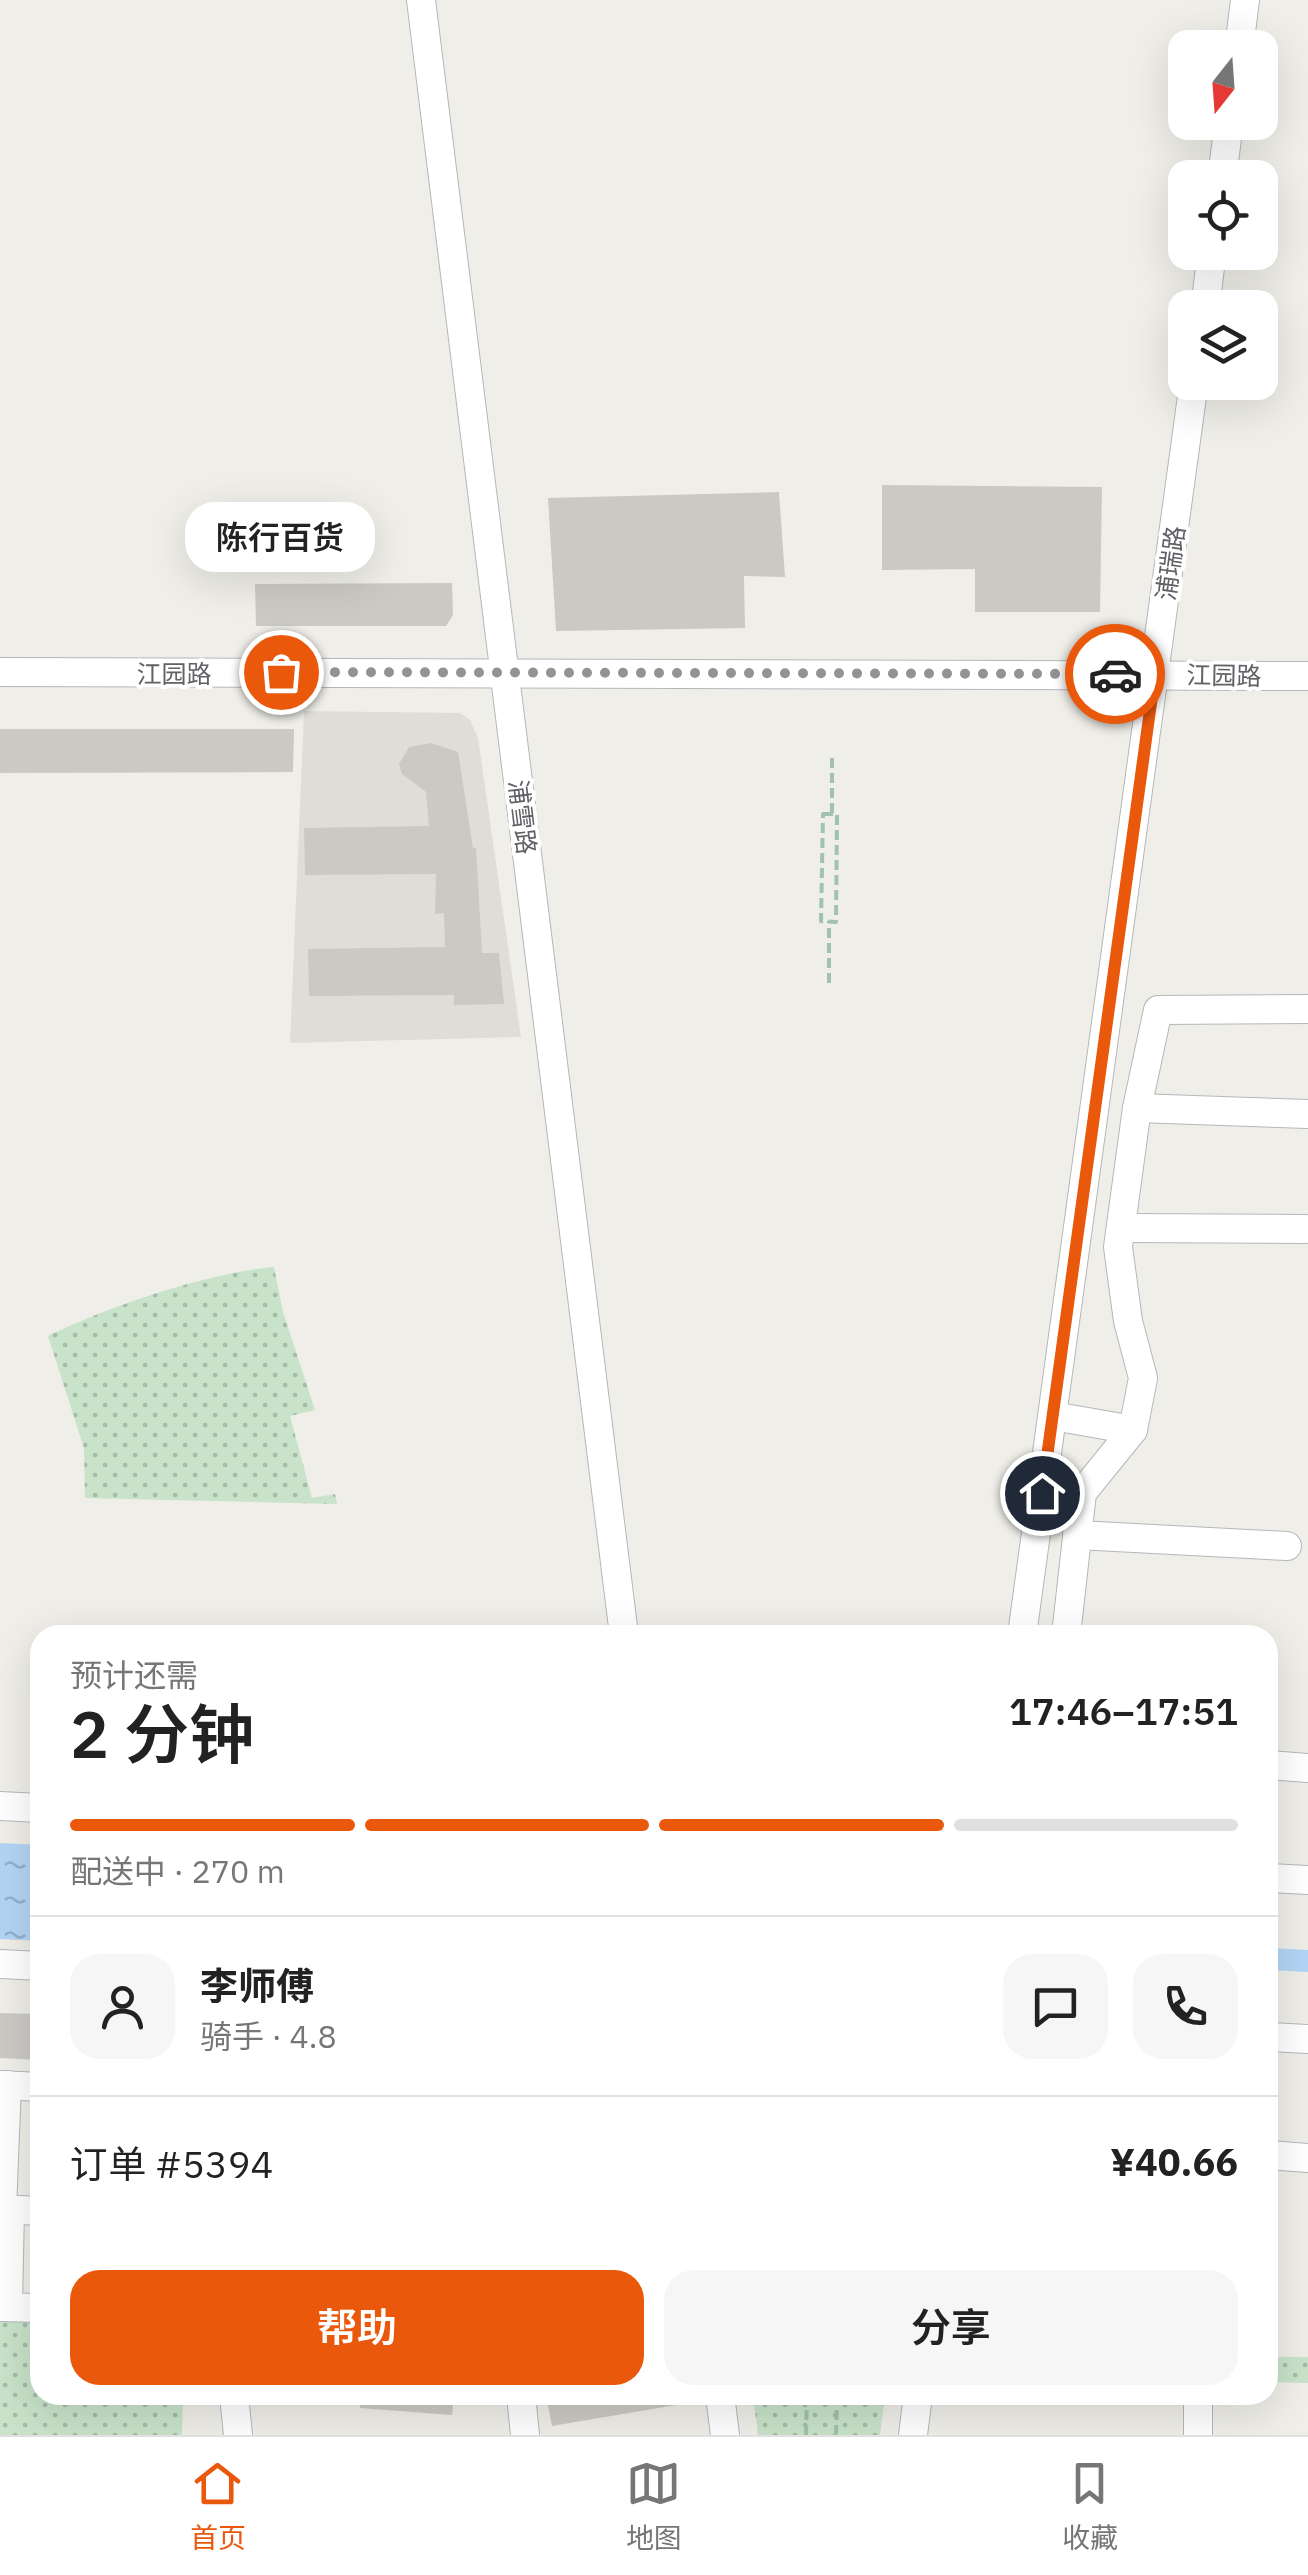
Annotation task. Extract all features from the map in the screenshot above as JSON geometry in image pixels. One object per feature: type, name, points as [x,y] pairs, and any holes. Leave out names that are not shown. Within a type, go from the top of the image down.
[{"type":"street","name":"浦雪路","points":[[421,0],[623,1625]]},
{"type":"street","points":[[1241,30],[1245,0]]},
{"type":"street","name":"浦瑞路","points":[[1023,1625],[1192,400]]},
{"type":"street","name":"江园路","points":[[0,672],[1308,676]]},
{"type":"street","points":[[1067,1625],[1082,1493],[1133,1430],[1144,1378],[1128,1321],[1118,1246],[1136,1108],[1158,1010],[1308,1008]]},
{"type":"street","points":[[1136,1108],[1308,1114]]},
{"type":"street","points":[[1121,1228],[1305,1230]]},
{"type":"street","points":[[1053,1416],[1133,1430]]},
{"type":"street","points":[[1077,1535],[1287,1546]]},
{"type":"street","points":[[1278,1766],[1308,1768]]},
{"type":"street","points":[[0,1806],[30,1808]]},
{"type":"street","points":[[1278,1878],[1308,1880]]},
{"type":"street","points":[[0,1964],[30,1966]]},
{"type":"street","points":[[1278,2038],[1308,2039]]},
{"type":"street","points":[[30,2086],[3,2085],[4,2307],[30,2308]]},
{"type":"street","points":[[1278,2156],[1308,2158]]},
{"type":"street","points":[[4,2209],[30,2210]]},
{"type":"street","points":[[235,2405],[238,2435]]},
{"type":"street","points":[[522,2405],[525,2435]]},
{"type":"street","points":[[721,2405],[725,2435]]},
{"type":"street","points":[[913,2435],[917,2405]]},
{"type":"street","points":[[1198,2405],[1198,2435]]},
{"type":"path","points":[[832,758],[832,814]]},
{"type":"path","points":[[823,814],[837,814],[836,922],[830,922],[822,921],[823,814]]},
{"type":"path","points":[[829,983],[830,922]]},
{"type":"path","points":[[806,2435],[807,2405]]},
{"type":"path","points":[[836,2435],[837,2405]]},
{"type":"shaded area","points":[[304,711],[460,713],[470,720],[478,738],[521,1037],[290,1043]]},
{"type":"green space","points":[[274,1267],[283,1312],[315,1410],[290,1416],[312,1498],[335,1494],[337,1504],[85,1498],[84,1448],[48,1336],[159,1292]]},
{"type":"green space","points":[[0,2316],[30,2318],[30,2405],[183,2405],[182,2435],[0,2435]]},
{"type":"green space","points":[[1278,2357],[1308,2357],[1308,2383],[1278,2382]]},
{"type":"green space","points":[[754,2405],[884,2405],[880,2435],[758,2435]]},
{"type":"water","points":[[0,1843],[30,1844],[30,1940],[0,1939]]},
{"type":"building","points":[[882,485],[1102,487],[1100,612],[975,612],[975,569],[882,570]]},
{"type":"building","points":[[779,492],[785,577],[744,576],[745,628],[556,631],[548,498]]},
{"type":"building","points":[[452,583],[453,615],[446,626],[256,626],[255,584]]},
{"type":"building","points":[[0,729],[294,729],[293,772],[0,773]]},
{"type":"building","points":[[431,743],[458,752],[476,848],[482,953],[499,953],[504,1004],[454,1005],[454,995],[309,996],[308,949],[445,947],[444,913],[435,914],[436,874],[305,875],[304,828],[429,826],[426,792],[402,774],[399,764],[409,747]]},
{"type":"building","points":[[0,2013],[30,2014],[30,2060],[0,2058]]},
{"type":"building","points":[[360,2405],[453,2405],[452,2415],[360,2408]]},
{"type":"building","points":[[548,2405],[676,2405],[552,2426]]},
{"type":"waterway","points":[[1278,1960],[1308,1961]]},
{"type":"way so far","points":[[281,672],[1115,674]]},
{"type":"place","name":"陈行百货","points":[[281,672]]},
{"type":"route","points":[[1042,1493],[1155,674],[1115,674]]}]
